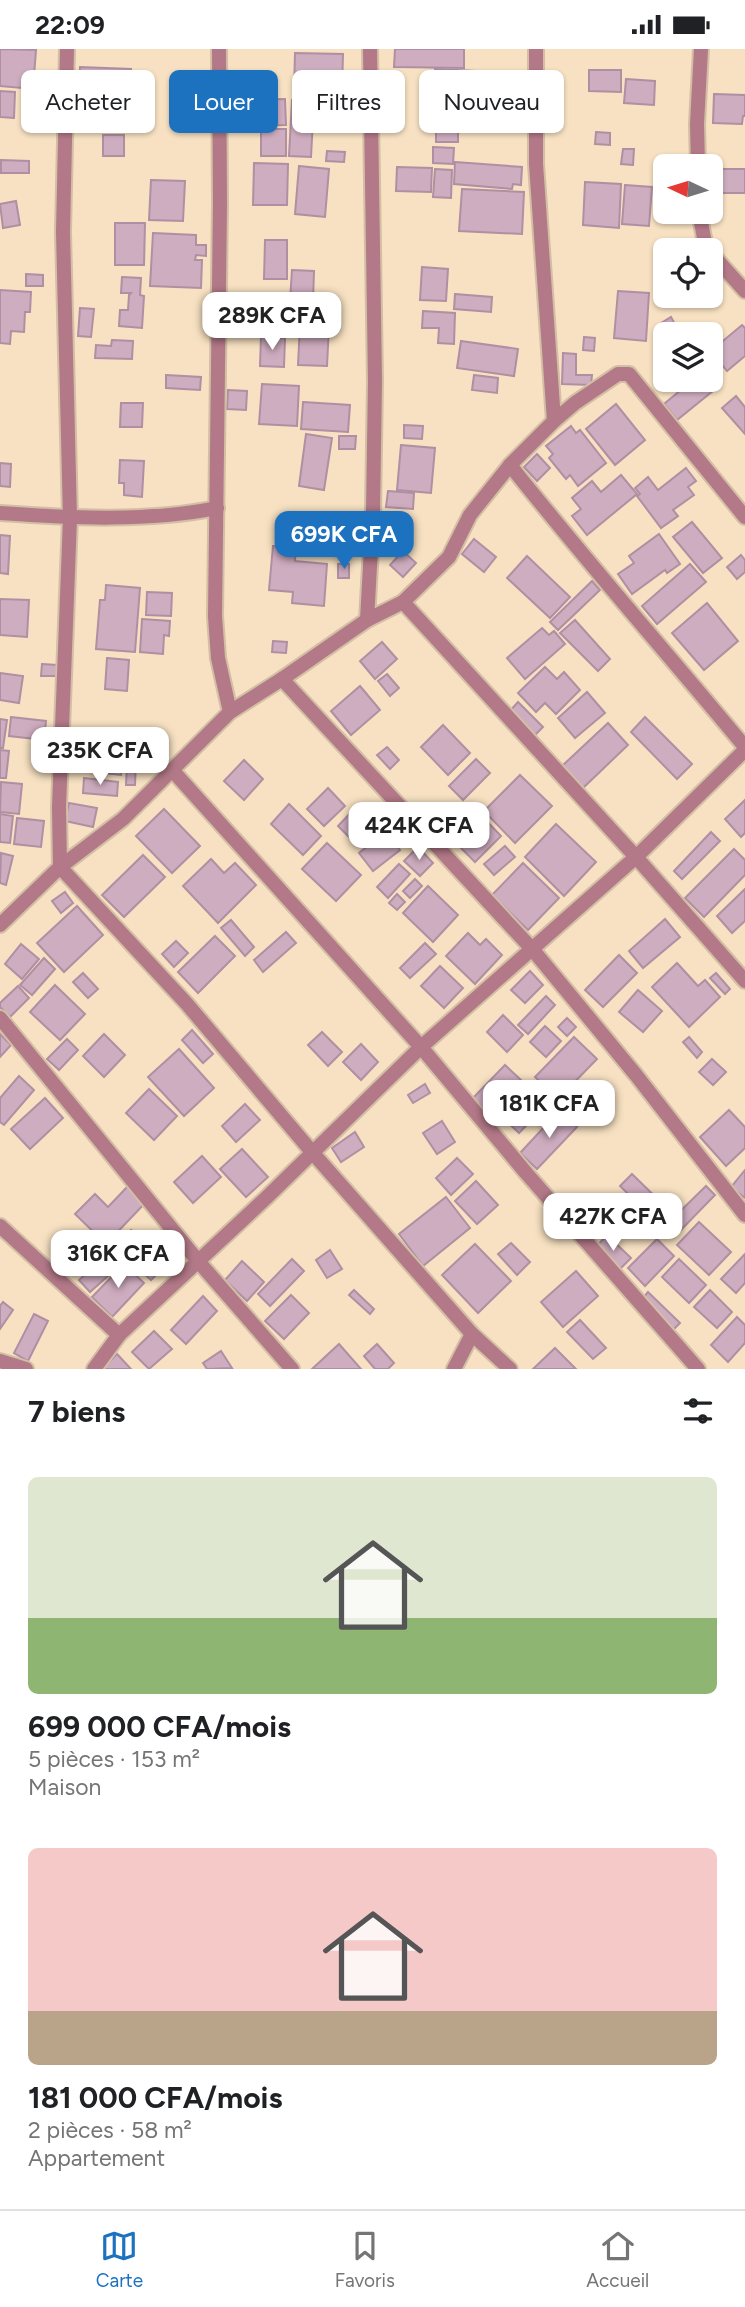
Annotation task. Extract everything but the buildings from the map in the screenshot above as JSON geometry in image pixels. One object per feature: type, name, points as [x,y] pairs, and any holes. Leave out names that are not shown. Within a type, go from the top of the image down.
[{"type":"street","points":[[67,49],[63,232],[70,518],[59,807],[60,867],[187,1005],[472,1334],[510,1369]]},
{"type":"street","points":[[219,49],[218,508],[215,616],[218,658],[230,712]]},
{"type":"street","points":[[367,620],[373,512],[375,381],[370,49]]},
{"type":"street","points":[[536,49],[536,164],[554,421]]},
{"type":"street","points":[[698,154],[701,49]]},
{"type":"street","points":[[723,266],[745,291]]},
{"type":"street","points":[[0,925],[60,867],[123,819],[230,712],[282,680],[367,620],[403,602],[449,557],[470,515],[510,465],[575,403],[618,374],[629,375],[745,517]]},
{"type":"street","points":[[94,1369],[119,1335],[421,1048],[636,857],[745,748],[646,627],[577,549],[510,465]]},
{"type":"street","points":[[0,513],[70,518],[181,514],[218,508]]},
{"type":"street","points":[[403,602],[636,857],[745,981]]},
{"type":"street","points":[[282,680],[533,950],[636,1075],[745,1215]]},
{"type":"street","points":[[173,771],[421,1048],[698,1369]]},
{"type":"street","points":[[0,1018],[198,1261],[292,1369]]},
{"type":"street","points":[[0,1226],[119,1335]]},
{"type":"street","points":[[454,1369],[472,1334]]},
{"type":"street","points":[[0,1361],[26,1369]]}]
